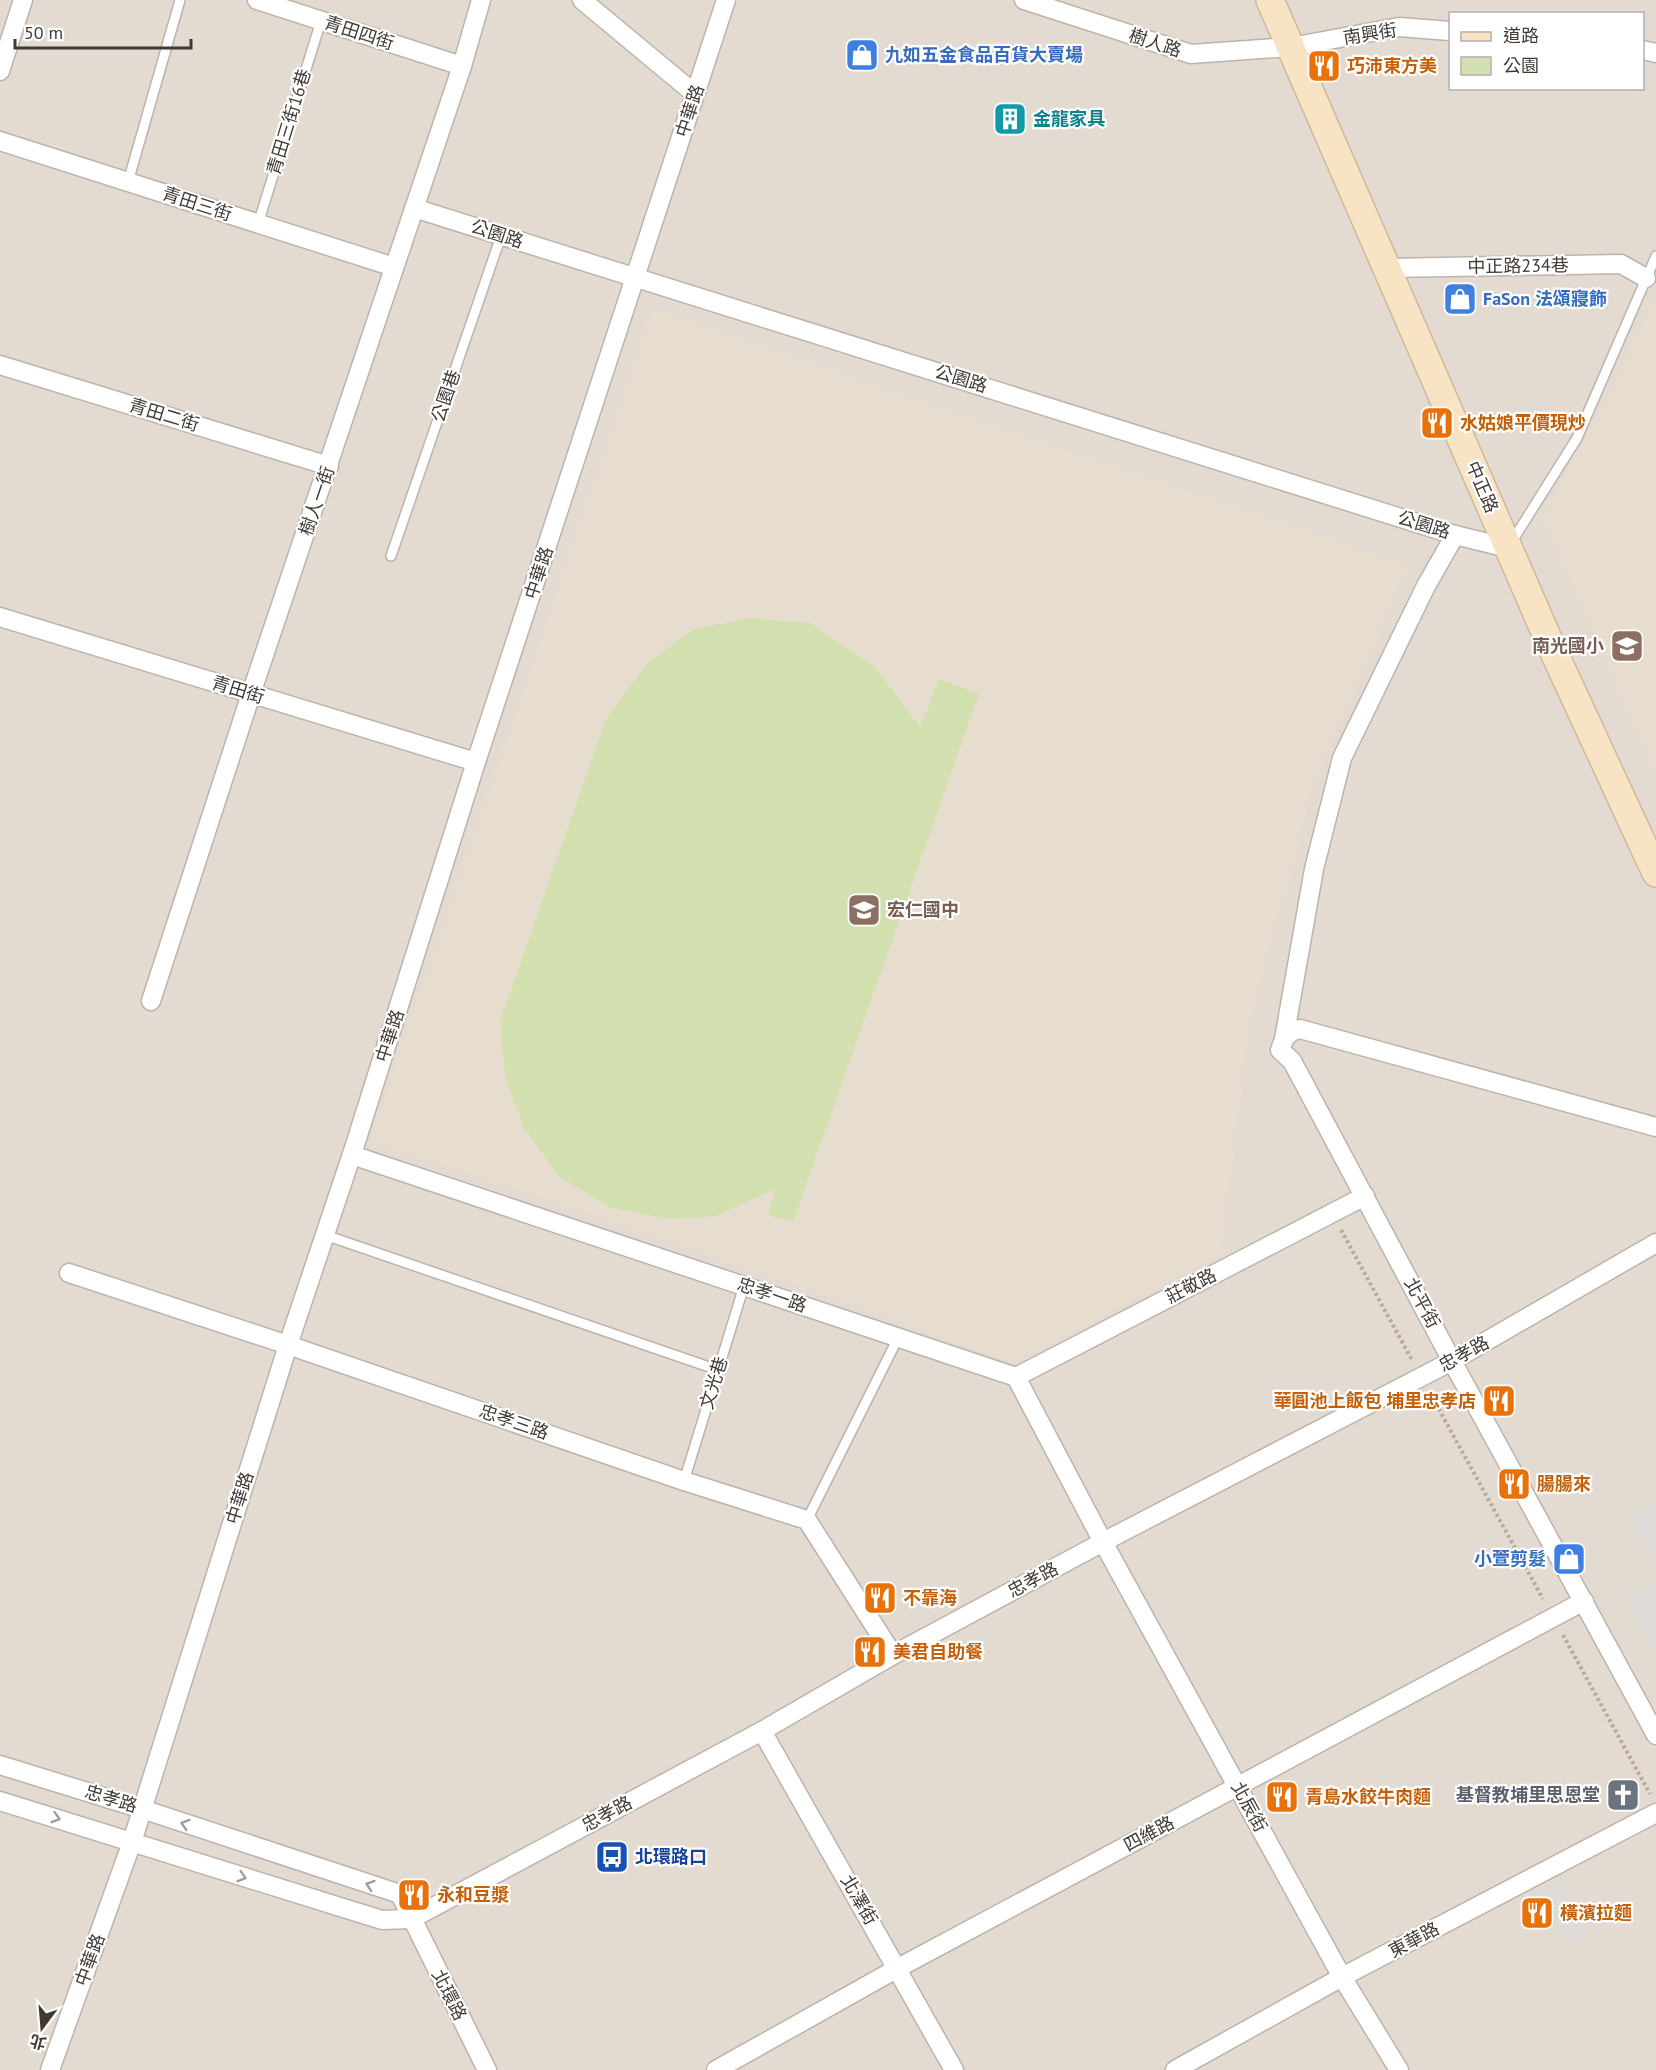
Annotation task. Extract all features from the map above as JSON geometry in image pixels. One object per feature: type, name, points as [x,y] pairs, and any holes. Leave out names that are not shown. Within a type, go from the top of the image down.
[{"type":"main road","name":"中正路","points":[[1270,0],[1508,548],[1656,873]]},
{"type":"street","points":[[0,71],[23,0]]},
{"type":"street","name":"青田四街","points":[[257,0],[462,66]]},
{"type":"street","name":"樹人一街","points":[[151,1001],[251,694],[462,66],[481,0]]},
{"type":"street","points":[[582,0],[695,94]]},
{"type":"street","name":"中華路","points":[[50,2070],[132,1842],[288,1345],[352,1155],[476,762],[726,0]]},
{"type":"street","name":"樹人路","points":[[1024,0],[1066,7],[1191,54],[1291,47]]},
{"type":"street","name":"南興街","points":[[1291,47],[1399,27],[1449,31]]},
{"type":"street","name":"青田三街","points":[[0,141],[394,267]]},
{"type":"street","name":"公園路","points":[[414,208],[1455,535],[1508,548]]},
{"type":"street","name":"中正路234巷","points":[[1387,268],[1621,264],[1646,278]]},
{"type":"street","name":"青田二街","points":[[0,365],[329,466]]},
{"type":"street","points":[[1284,1040],[1314,869],[1342,758],[1426,586],[1455,535]]},
{"type":"street","name":"青田街","points":[[0,617],[476,762]]},
{"type":"street","points":[[1284,1040],[1290,1032],[1300,1029],[1656,1127]]},
{"type":"street","name":"北平街","points":[[1284,1040],[1280,1050],[1292,1061],[1656,1735]]},
{"type":"street","name":"忠孝一路","points":[[352,1155],[1016,1377]]},
{"type":"street","name":"莊敬路","points":[[1016,1377],[1365,1196]]},
{"type":"street","name":"忠孝路","points":[[0,1801],[382,1920],[411,1919],[762,1731],[893,1655],[1103,1542],[1452,1361],[1656,1243]]},
{"type":"street","name":"忠孝三路","points":[[69,1273],[288,1345],[684,1481],[807,1520]]},
{"type":"street","points":[[1016,1377],[1103,1542]]},
{"type":"street","points":[[807,1520],[893,1655]]},
{"type":"street","name":"北辰街","points":[[1103,1542],[1342,1977],[1399,2070]]},
{"type":"street","name":"四維路","points":[[716,2070],[898,1968],[1584,1600]]},
{"type":"street","name":"北澤街","points":[[762,1731],[954,2070]]},
{"type":"street","name":"忠孝路","points":[[0,1765],[400,1894],[411,1919]]},
{"type":"street","name":"東華路","points":[[1175,2070],[1342,1977],[1656,1813]]},
{"type":"street","name":"北環路","points":[[411,1919],[487,2070]]},
{"type":"lane","points":[[128,182],[180,0]]},
{"type":"lane","name":"青田三街16巷","points":[[258,224],[321,21]]},
{"type":"lane","name":"公園巷","points":[[391,556],[501,236]]},
{"type":"lane","points":[[1508,548],[1577,438],[1656,256]]},
{"type":"lane","points":[[325,1235],[718,1370]]},
{"type":"lane","name":"文光巷","points":[[684,1481],[744,1286]]},
{"type":"lane","points":[[807,1520],[898,1338]]},
{"type":"path","points":[[1332,1213],[1650,1794]]},
{"type":"shaded area","points":[[0,0],[1656,0],[1656,2070],[0,2070]]},
{"type":"shaded area","name":"南光國小","points":[[1656,292],[1656,775],[1542,518],[1622,370]]},
{"type":"shaded area","name":"宏仁國中","points":[[652,309],[1408,565],[1312,785],[1248,1036],[1221,1254],[1034,1352],[1011,1361],[633,1229],[370,1141]]},
{"type":"shaded area","points":[[1656,1500],[1656,1561],[1630,1515]]},
{"type":"shaded area","points":[[1656,1580],[1656,1650],[1626,1597]]},
{"type":"shaded area","points":[[1559,1879],[1590,1933],[1571,1946],[1525,1894]]},
{"type":"green space","points":[[751,618],[810,623],[874,666],[920,727],[939,679],[979,694],[793,1222],[768,1215],[775,1189],[716,1216],[671,1219],[612,1208],[559,1177],[524,1128],[505,1077],[500,1021],[606,719],[647,663],[694,629]]},
{"type":"place","name":"九如五金食品百貨大賣場","points":[[862,55]]},
{"type":"place","name":"巧沛東方美","points":[[1324,66]]},
{"type":"place","name":"金龍家具","points":[[1010,119]]},
{"type":"place","name":"FaSon 法頌寢飾","points":[[1460,299]]},
{"type":"place","name":"水姑娘平價現炒","points":[[1437,423]]},
{"type":"place","name":"南光國小","points":[[1627,646]]},
{"type":"place","name":"宏仁國中","points":[[864,910]]},
{"type":"place","name":"華圓池上飯包 埔里忠孝店","points":[[1499,1401]]},
{"type":"place","name":"腸腸來","points":[[1514,1484]]},
{"type":"place","name":"小萱剪髮","points":[[1569,1559]]},
{"type":"place","name":"不靠海","points":[[880,1598]]},
{"type":"place","name":"美君自助餐","points":[[870,1652]]},
{"type":"place","name":"基督教埔里思恩堂","points":[[1623,1795]]},
{"type":"place","name":"青島水餃牛肉麵","points":[[1282,1797]]},
{"type":"place","name":"北環路口","points":[[612,1857]]},
{"type":"place","name":"永和豆漿","points":[[414,1895]]},
{"type":"place","name":"橫濱拉麵","points":[[1537,1913]]}]
